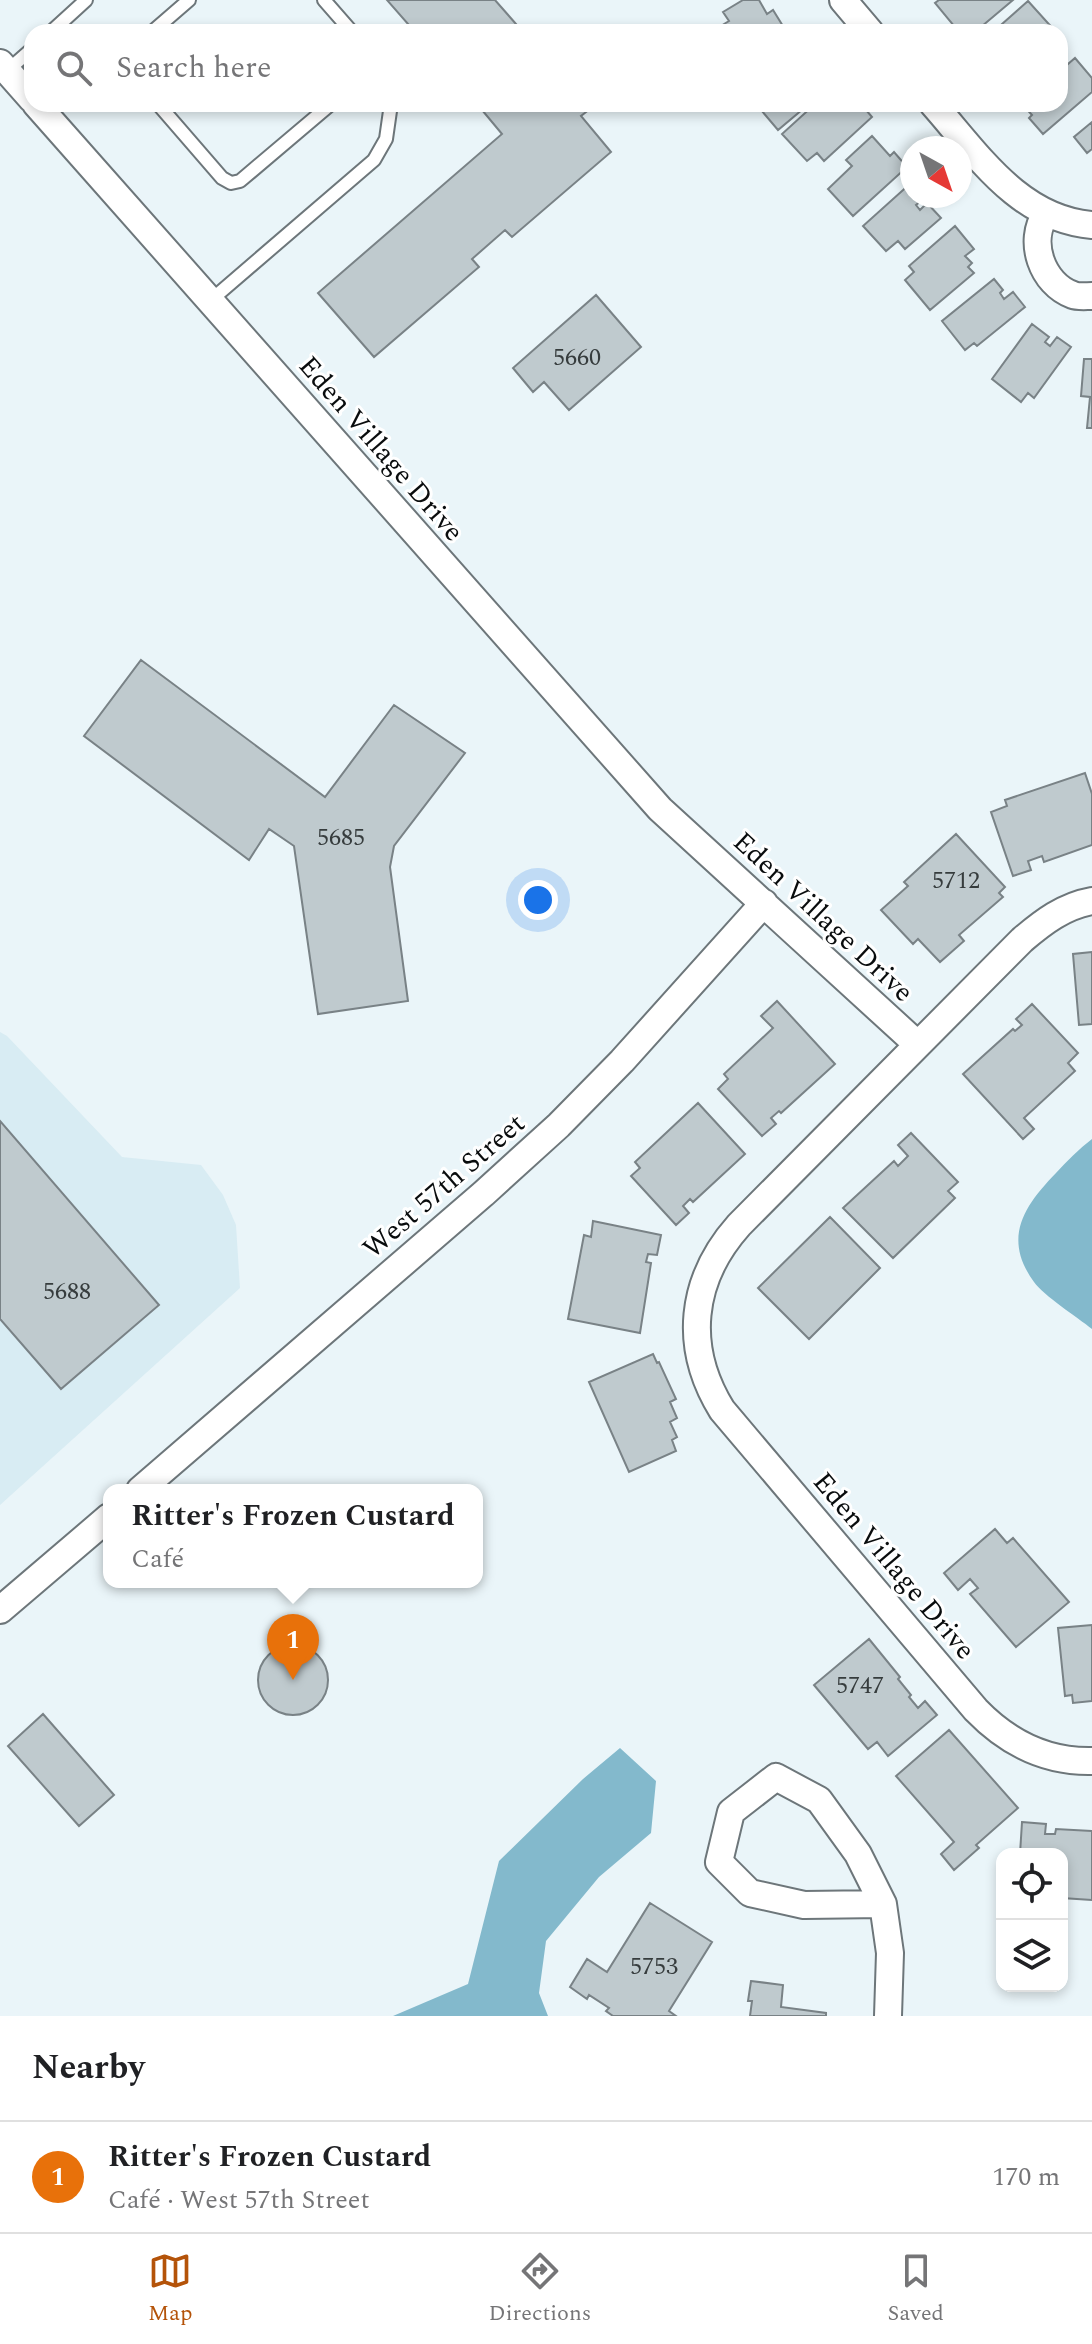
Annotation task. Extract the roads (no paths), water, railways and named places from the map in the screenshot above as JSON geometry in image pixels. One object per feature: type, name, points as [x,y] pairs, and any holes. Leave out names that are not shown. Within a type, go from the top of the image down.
[{"type":"street","points":[[843,0],[863,24]]},
{"type":"street","points":[[4,67],[24,90]]},
{"type":"street","name":"Eden Village Drive","points":[[43,112],[660,809],[917,1044],[729,1237],[712,1263],[700,1291],[696,1313],[702,1368],[714,1398],[730,1422],[988,1722],[1025,1747],[1069,1761],[1092,1761]]},
{"type":"street","points":[[940,112],[1014,194],[1046,214],[1092,225]]},
{"type":"street","points":[[1046,214],[1041,221],[1037,243],[1045,271],[1059,287],[1073,295],[1092,296]]},
{"type":"street","points":[[917,1044],[1045,920],[1092,901]]},
{"type":"street","name":"West 57th Street","points":[[147,1484],[559,1125],[622,1061],[764,903]]},
{"type":"street","points":[[0,1610],[103,1522]]},
{"type":"street","points":[[883,1904],[804,1905],[750,1893],[719,1862],[731,1812],[776,1777],[819,1800],[858,1854],[883,1904],[890,1953],[888,2016]]},
{"type":"lane","points":[[60,24],[86,0]]},
{"type":"lane","points":[[161,24],[189,0]]},
{"type":"lane","points":[[324,0],[345,24]]},
{"type":"lane","points":[[4,67],[24,54]]},
{"type":"lane","points":[[165,112],[222,178],[231,183],[240,181],[322,112]]},
{"type":"lane","points":[[210,301],[374,160],[386,139],[390,112]]},
{"type":"water","points":[[1092,1139],[1092,1329],[1034,1282],[1024,1266],[1018,1237],[1021,1223],[1035,1198],[1064,1164]]},
{"type":"water","points":[[620,1748],[656,1781],[651,1833],[599,1877],[546,1941],[539,1993],[548,2016],[393,2016],[468,1984],[499,1861],[583,1779]]},
{"type":"place","name":"Ritter's Frozen Custard","points":[[293,1680]]}]
